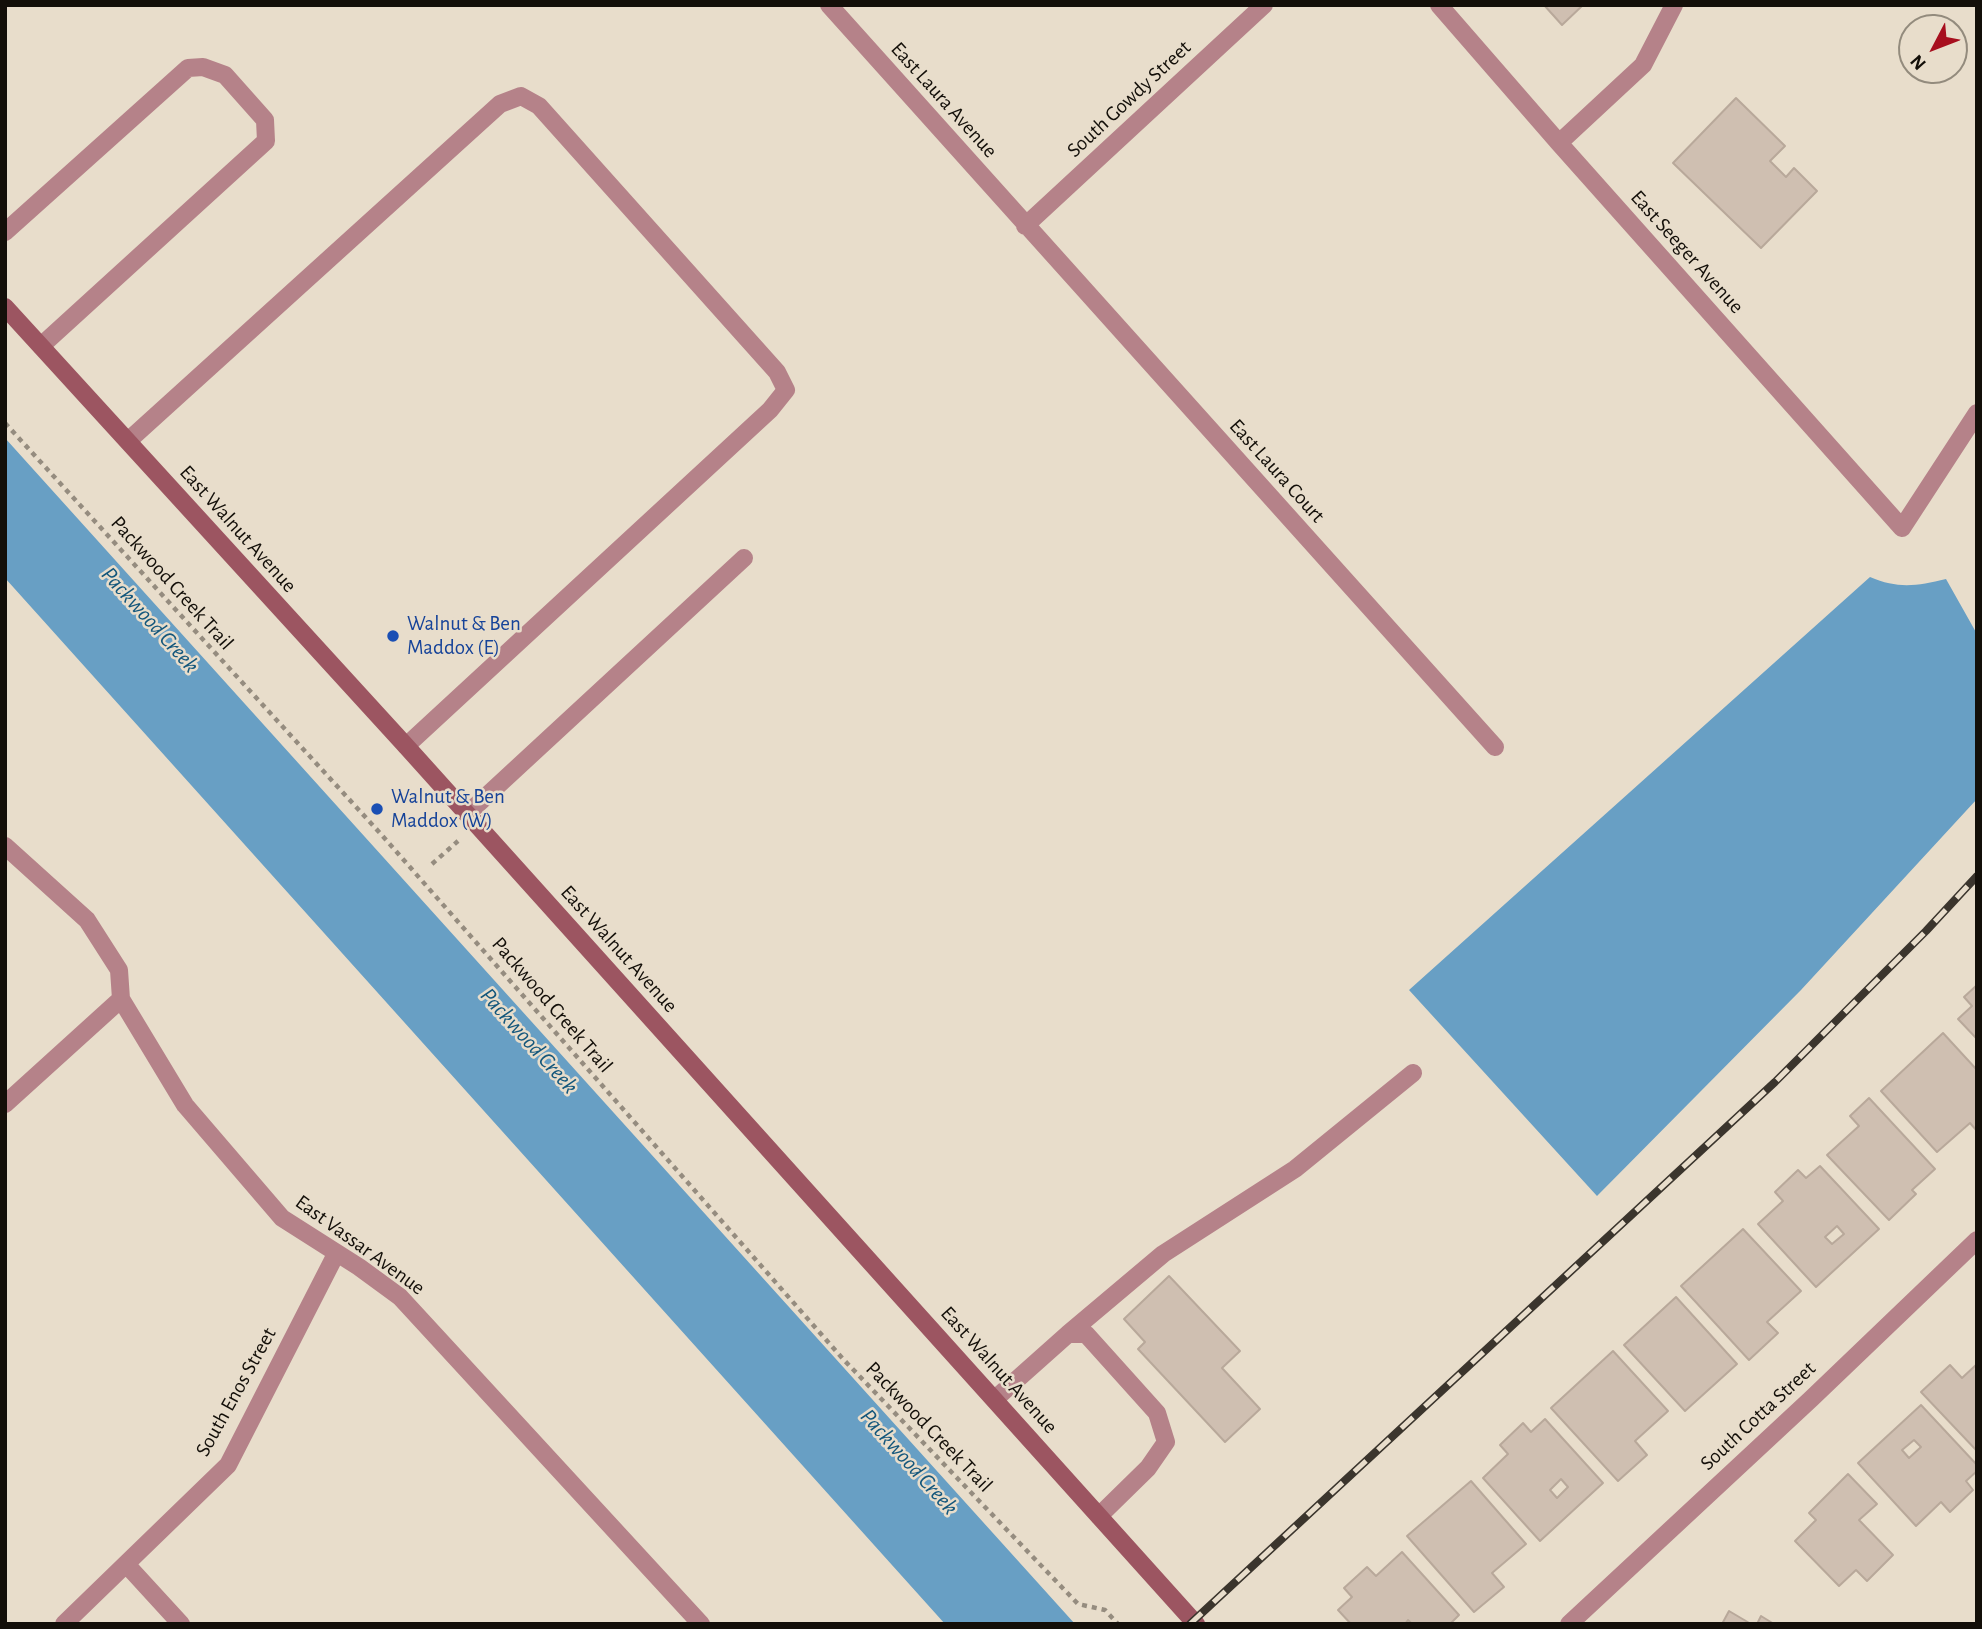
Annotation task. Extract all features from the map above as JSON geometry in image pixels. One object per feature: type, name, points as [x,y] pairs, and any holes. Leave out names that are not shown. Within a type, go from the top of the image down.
[{"type":"main road","name":"East Walnut Avenue","points":[[5,307],[406,746],[1196,1624]]},
{"type":"street","name":"East Laura Avenue","points":[[829,5],[1025,226]]},
{"type":"street","name":"South Gowdy Street","points":[[1025,226],[1265,5]]},
{"type":"street","name":"East Seeger Avenue","points":[[1439,5],[1902,528],[1977,413]]},
{"type":"street","points":[[1559,143],[1643,65],[1674,5]]},
{"type":"street","points":[[5,232],[188,68],[203,67],[225,75],[265,120],[266,141],[41,346]]},
{"type":"street","points":[[128,441],[500,104],[521,96],[539,106],[777,372],[786,390],[760,420],[406,746]]},
{"type":"street","name":"East Laura Court","points":[[1025,226],[1495,747]]},
{"type":"street","points":[[467,814],[744,558]]},
{"type":"street","name":"East Vassar Avenue","points":[[5,846],[87,920],[119,970],[121,999],[185,1105],[282,1218],[400,1297],[701,1624]]},
{"type":"street","points":[[5,1104],[121,999]]},
{"type":"street","points":[[995,1399],[1163,1254],[1295,1169],[1413,1073]]},
{"type":"street","name":"South Cotta Street","points":[[1569,1624],[1977,1240]]},
{"type":"street","name":"South Enos Street","points":[[64,1624],[228,1465],[336,1254]]},
{"type":"street","points":[[1068,1334],[1086,1334],[1129,1380],[1157,1413],[1166,1442],[1148,1468],[1099,1516]]},
{"type":"street","points":[[126,1564],[181,1624]]},
{"type":"path","name":"Packwood Creek Trail","points":[[5,423],[379,832],[844,1360],[1078,1604],[1105,1610],[1118,1624]]},
{"type":"water","name":"Packwood Creek","points":[[5,438],[1075,1624],[945,1624],[5,578]]},
{"type":"water","points":[[1870,577],[1908,585],[1946,579],[1977,634],[1977,799],[1801,990],[1597,1196],[1409,990]]},
{"type":"building","points":[[1544,5],[1583,5],[1562,25]]},
{"type":"building","points":[[1736,98],[1785,146],[1770,161],[1786,177],[1794,168],[1817,191],[1761,248],[1673,163]]},
{"type":"building","points":[[1977,985],[1977,1039],[1958,1019],[1972,1006],[1964,997]]},
{"type":"building","points":[[1943,1033],[1977,1070],[1977,1131],[1970,1123],[1937,1152],[1881,1091]]},
{"type":"building","points":[[1869,1098],[1935,1169],[1912,1190],[1916,1194],[1889,1220],[1827,1155],[1859,1126],[1850,1116]]},
{"type":"building","points":[[1820,1166],[1879,1229],[1816,1287],[1758,1224],[1783,1201],[1775,1192],[1798,1170],[1806,1178]],"holes":[[[1837,1226],[1844,1234],[1832,1244],[1825,1237]]]},
{"type":"building","points":[[1743,1229],[1801,1291],[1767,1322],[1778,1333],[1749,1360],[1681,1286]]},
{"type":"building","points":[[1169,1276],[1240,1351],[1222,1368],[1260,1409],[1225,1442],[1138,1349],[1145,1342],[1124,1319]]},
{"type":"building","points":[[1676,1297],[1737,1364],[1685,1411],[1624,1345]]},
{"type":"building","points":[[1613,1351],[1668,1411],[1635,1441],[1647,1455],[1618,1481],[1551,1408]]},
{"type":"building","points":[[1977,1364],[1977,1451],[1921,1392],[1950,1365],[1962,1378]]},
{"type":"building","points":[[1921,1405],[1977,1465],[1977,1471],[1966,1481],[1973,1490],[1950,1512],[1941,1502],[1916,1526],[1858,1463]],"holes":[[[1914,1440],[1921,1447],[1909,1458],[1902,1450]]]},
{"type":"building","points":[[1545,1419],[1603,1483],[1540,1541],[1483,1478],[1508,1454],[1500,1445],[1523,1423],[1531,1432]],"holes":[[[1561,1479],[1568,1487],[1557,1498],[1550,1490]]]},
{"type":"building","points":[[1848,1474],[1877,1504],[1859,1520],[1893,1555],[1867,1581],[1856,1570],[1839,1586],[1795,1541],[1816,1520],[1809,1513]]},
{"type":"building","points":[[1471,1481],[1526,1544],[1492,1573],[1504,1587],[1474,1612],[1407,1536]]},
{"type":"building","points":[[1402,1552],[1459,1615],[1450,1624],[1412,1624],[1408,1620],[1405,1624],[1351,1624],[1338,1610],[1352,1597],[1344,1588],[1367,1567],[1376,1576]]},
{"type":"building","points":[[1729,1611],[1751,1624],[1722,1624]]},
{"type":"building","points":[[1761,1616],[1774,1624],[1757,1624]]},
{"type":"railway","points":[[1190,1624],[1775,1082],[1977,876]]},
{"type":"place","name":"Walnut & Ben Maddox (E)","points":[[393,636]]},
{"type":"place","name":"Walnut & Ben Maddox (W)","points":[[377,809]]}]
